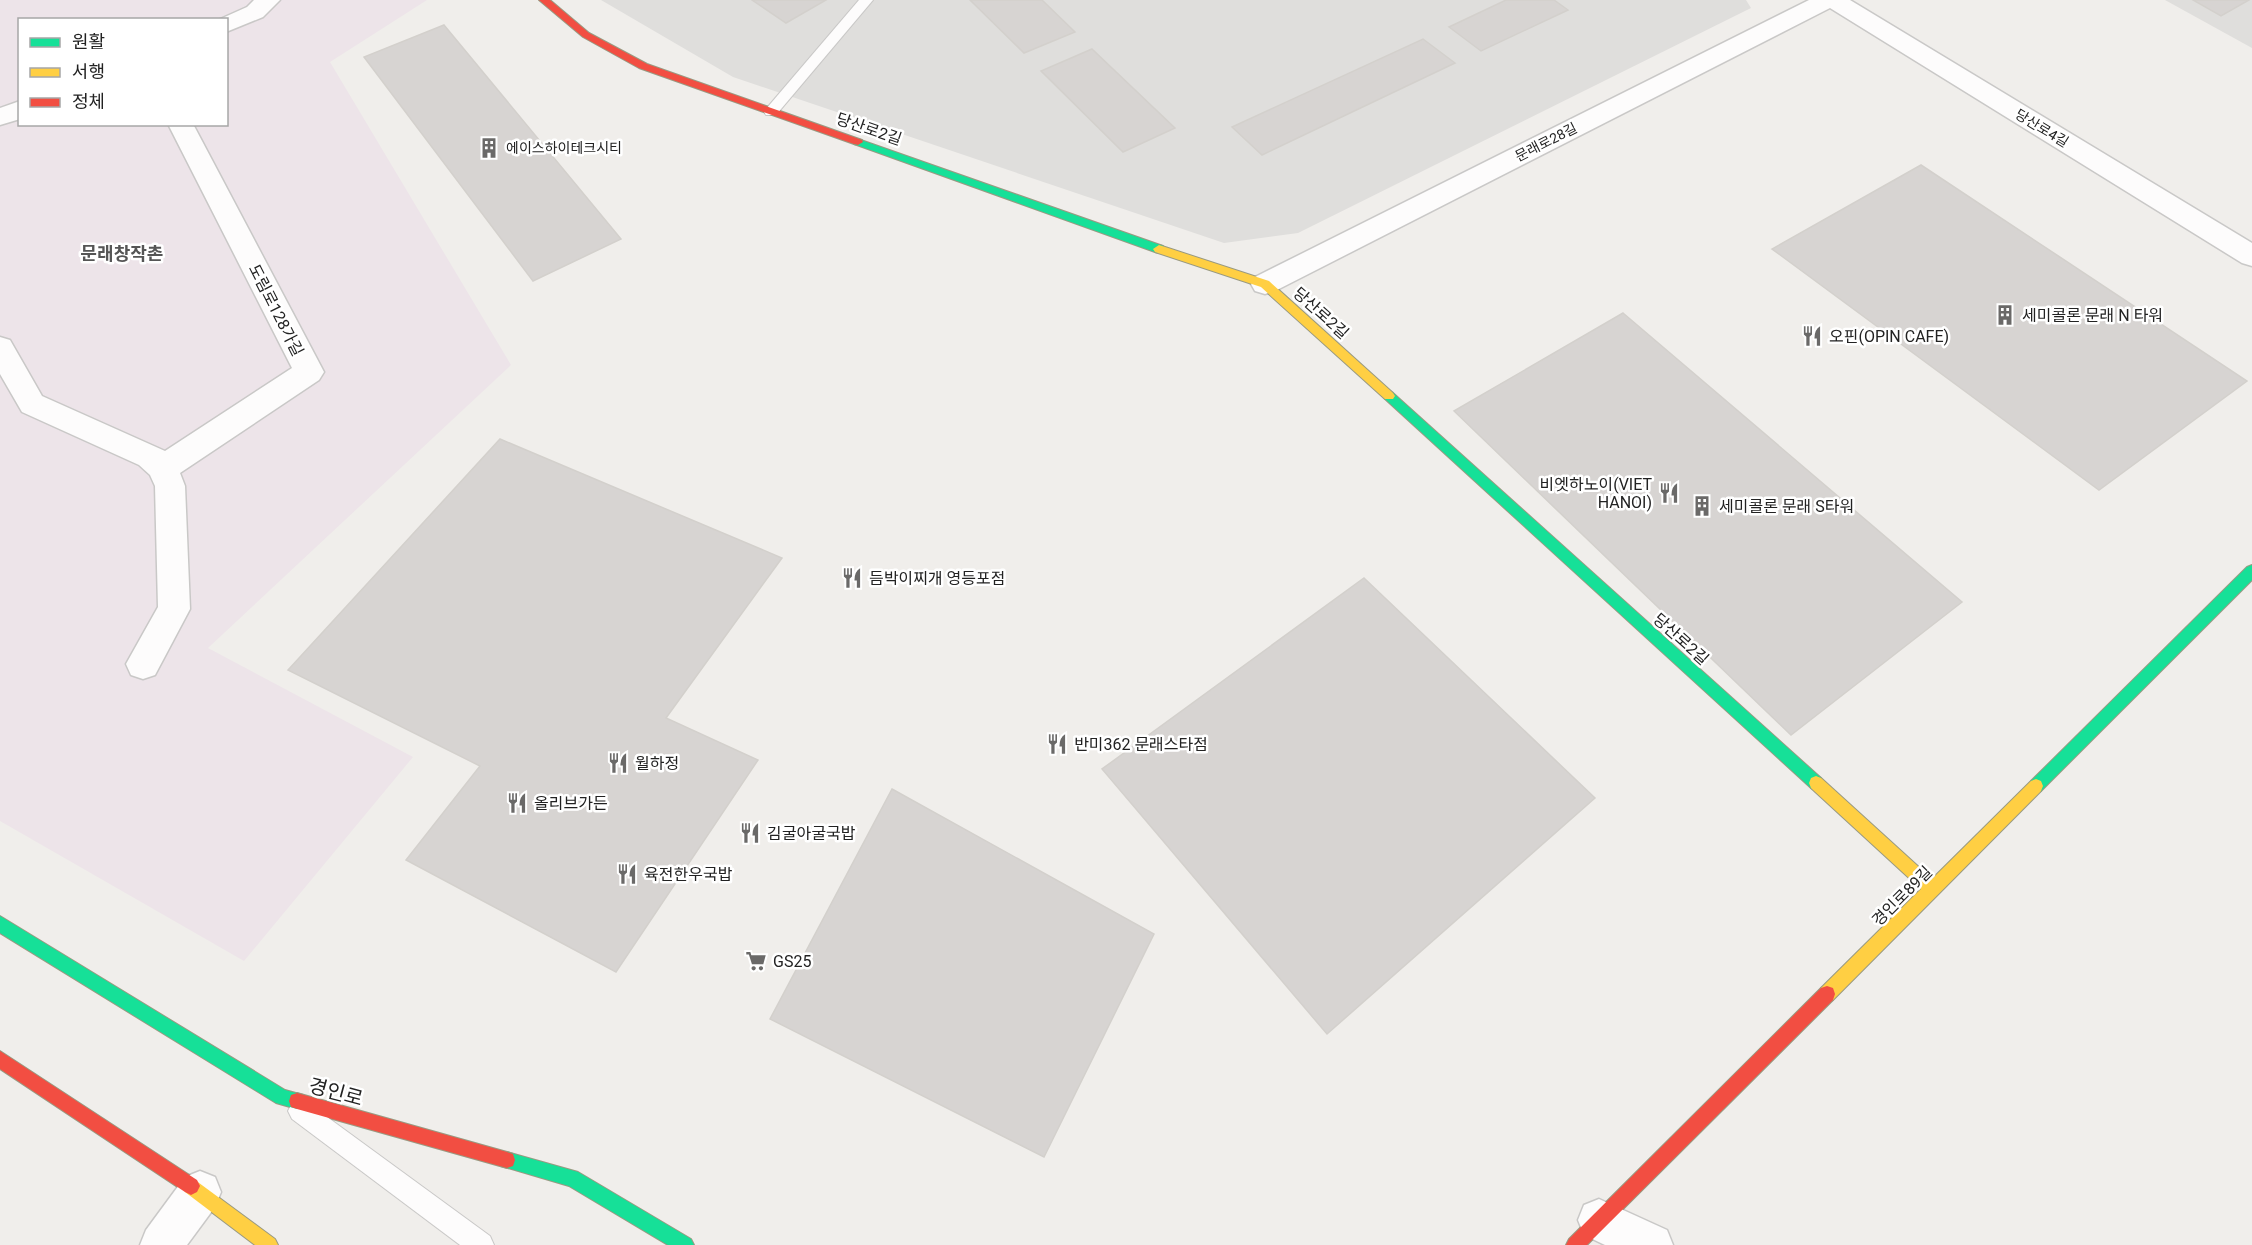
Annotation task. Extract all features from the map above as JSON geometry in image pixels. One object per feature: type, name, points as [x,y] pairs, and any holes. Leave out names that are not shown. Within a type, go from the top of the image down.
[{"type":"street","points":[[228,25],[255,12],[268,0]]},
{"type":"street","name":"당산로2길","points":[[544,0],[586,35],[643,66],[1193,261],[1265,284],[1932,889]]},
{"type":"street","name":"문래로28길","points":[[1265,284],[1827,0]]},
{"type":"street","name":"당산로4길","points":[[1833,0],[2252,256]]},
{"type":"street","points":[[0,117],[18,110]]},
{"type":"street","name":"도림로128가길","points":[[163,468],[309,372],[181,126]]},
{"type":"street","points":[[0,348],[32,404],[150,456],[163,468],[170,486],[174,609],[143,664]]},
{"type":"street","name":"경인로89길","points":[[1587,1233],[2252,571]]},
{"type":"street","name":"경인로","points":[[0,924],[282,1097],[572,1178],[685,1245]]},
{"type":"street","points":[[0,1059],[200,1192],[269,1245]]},
{"type":"street","points":[[161,1245],[200,1192]]},
{"type":"street","points":[[1587,1233],[1652,1245]]},
{"type":"lane","points":[[771,112],[867,0]]},
{"type":"lane","points":[[282,1097],[481,1245]]},
{"type":"shaded area","points":[[0,0],[427,0],[330,62],[511,365],[208,648],[413,757],[244,961],[0,821]]},
{"type":"shaded area","points":[[601,0],[1746,0],[1751,8],[1298,233],[1224,243],[733,77]]},
{"type":"shaded area","points":[[2165,0],[2252,0],[2252,48]]},
{"type":"building","points":[[752,0],[826,0],[786,23]]},
{"type":"building","points":[[970,0],[1042,0],[1075,32],[1024,53]]},
{"type":"building","points":[[1506,0],[1554,0],[1568,10],[1481,51],[1449,27]]},
{"type":"building","points":[[2193,0],[2249,0],[2221,16]]},
{"type":"building","name":"에이스하이테크시티","points":[[444,25],[621,239],[533,281],[364,57]]},
{"type":"building","points":[[1423,39],[1455,63],[1262,155],[1232,127]]},
{"type":"building","points":[[1092,49],[1175,128],[1123,152],[1041,71]]},
{"type":"building","name":"세미콜론 문래 N 타워","points":[[1921,165],[2247,381],[2099,490],[1772,249]]},
{"type":"building","name":"세미콜론 문래 S타워","points":[[1623,313],[1962,602],[1791,735],[1454,411]]},
{"type":"building","points":[[500,439],[782,558],[666,718],[758,760],[616,972],[406,860],[480,766],[288,670]]},
{"type":"building","points":[[1364,578],[1595,798],[1327,1034],[1102,769]]},
{"type":"building","points":[[892,789],[1154,934],[1044,1157],[770,1019]]},
{"type":"traffic: fast","points":[[858,142],[1159,249]]},
{"type":"traffic: fast","points":[[1389,396],[1816,783]]},
{"type":"traffic: fast","points":[[2036,786],[2252,571]]},
{"type":"traffic: fast","points":[[0,924],[282,1097],[297,1101]]},
{"type":"traffic: fast","points":[[507,1160],[572,1178],[685,1245]]},
{"type":"traffic: slow","points":[[1159,249],[1265,284],[1389,396]]},
{"type":"traffic: slow","points":[[1816,783],[1932,889]]},
{"type":"traffic: slow","points":[[1827,994],[2036,786]]},
{"type":"traffic: slow","points":[[191,1186],[269,1245]]},
{"type":"traffic: jam","points":[[544,0],[586,35],[643,66],[858,142]]},
{"type":"traffic: jam","points":[[1575,1245],[1827,994]]},
{"type":"traffic: jam","points":[[0,1059],[191,1186]]},
{"type":"traffic: jam","points":[[297,1101],[507,1160]]},
{"type":"place","name":"에이스하이테크시티","points":[[489,148]]},
{"type":"place","name":"세미콜론 문래 N 타워","points":[[2005,315]]},
{"type":"place","name":"오핀(OPIN CAFE)","points":[[1812,336]]},
{"type":"place","name":"비엣하노이(VIET HANOI)","points":[[1669,493]]},
{"type":"place","name":"세미콜론 문래 S타워","points":[[1702,506]]},
{"type":"place","name":"듬박이찌개 영등포점","points":[[852,578]]},
{"type":"place","name":"반미362 문래스타점","points":[[1057,744]]},
{"type":"place","name":"월하정","points":[[618,763]]},
{"type":"place","name":"올리브가든","points":[[517,803]]},
{"type":"place","name":"김굴아굴국밥","points":[[750,833]]},
{"type":"place","name":"육전한우국밥","points":[[627,874]]},
{"type":"place","name":"GS25","points":[[756,961]]},
{"type":"district","name":"문래창작촌","points":[[122,253]]}]
